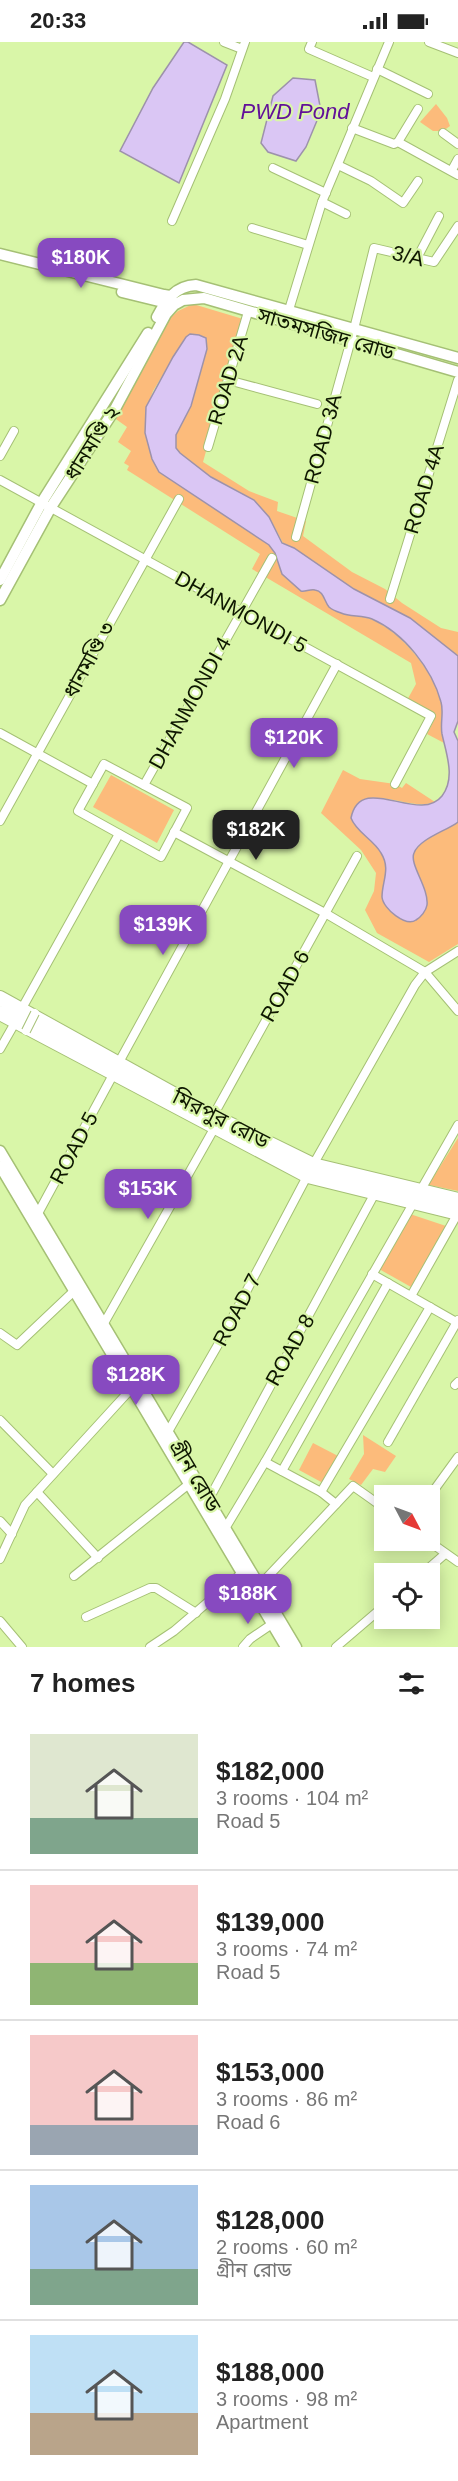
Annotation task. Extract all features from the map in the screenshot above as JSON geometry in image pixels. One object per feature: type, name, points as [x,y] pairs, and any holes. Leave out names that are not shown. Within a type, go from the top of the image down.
[{"type":"highway","name":"মিরপুর রোড","points":[[0,998],[27,1020],[214,1122],[310,1171],[375,1193],[458,1200]]},
{"type":"highway","name":"মিরপুর রোড","points":[[0,1013],[27,1020]]},
{"type":"highway","name":"মিরপুর রোড","points":[[310,1171],[416,1197],[458,1213]]},
{"type":"main road","points":[[0,254],[37,267],[169,301]]},
{"type":"main road","points":[[0,261],[37,267]]},
{"type":"main road","name":"সাতমসজিদ রোড","points":[[169,301],[184,287],[196,285],[458,358]]},
{"type":"main road","name":"সাতমসজিদ রোড","points":[[169,301],[193,297],[204,298],[458,372]]},
{"type":"main road","name":"ধানমণ্ডি ২","points":[[0,580],[47,505],[115,409],[163,320],[169,301]]},
{"type":"main road","name":"ধানমণ্ডি ২","points":[[0,600],[47,505]]},
{"type":"main road","name":"গ্রীন রোড","points":[[0,1151],[73,1292],[131,1389],[165,1437],[205,1502],[242,1573],[286,1647]]},
{"type":"main road","name":"গ্রীন রোড","points":[[1,1169],[36,1218],[103,1325],[189,1485],[226,1527],[296,1647]]},
{"type":"street","points":[[172,221],[225,99],[244,46],[224,42]]},
{"type":"street","points":[[312,42],[309,49],[373,77]]},
{"type":"street","points":[[285,323],[322,202],[389,42]]},
{"type":"street","points":[[429,42],[458,53]]},
{"type":"street","points":[[377,69],[428,94]]},
{"type":"street","points":[[398,142],[418,109]]},
{"type":"street","points":[[352,128],[394,144],[398,142],[455,172],[458,159]]},
{"type":"street","points":[[443,133],[458,144]]},
{"type":"street","points":[[338,165],[371,181],[403,203],[418,181]]},
{"type":"street","points":[[273,168],[326,193]]},
{"type":"street","points":[[322,202],[346,214]]},
{"type":"street","points":[[417,258],[439,216]]},
{"type":"street","name":"3/A","points":[[374,248],[436,261],[458,226]]},
{"type":"street","points":[[252,228],[308,245]]},
{"type":"street","name":"ROAD 3A","points":[[296,537],[351,341],[374,248]]},
{"type":"street","name":"ROAD 2A","points":[[208,447],[248,312]]},
{"type":"street","points":[[228,380],[317,404]]},
{"type":"street","name":"ROAD 4A","points":[[390,599],[458,380]]},
{"type":"street","points":[[0,456],[14,431]]},
{"type":"street","points":[[0,480],[47,505]]},
{"type":"street","name":"ধানমণ্ডি ৩","points":[[0,821],[144,558],[179,499]]},
{"type":"street","name":"DHANMONDI 5","points":[[47,505],[431,716],[395,784]]},
{"type":"street","name":"DHANMONDI 4","points":[[144,785],[272,558]]},
{"type":"street","name":"ROAD 5","points":[[36,1218],[337,664]]},
{"type":"street","points":[[0,733],[93,784]]},
{"type":"street","name":"DHANMONDI 4","points":[[119,834],[78,811],[104,764],[187,808],[174,832]]},
{"type":"street","points":[[0,1050],[27,1020],[119,834],[161,857],[174,832],[325,913],[425,972],[458,1011]]},
{"type":"street","name":"ROAD 6","points":[[103,1325],[357,856]]},
{"type":"street","name":"ROAD 7","points":[[165,1437],[404,1004],[425,972],[458,951]]},
{"type":"street","points":[[226,1527],[266,1462],[458,1125]]},
{"type":"street","name":"ROAD 8","points":[[205,1502],[375,1193]]},
{"type":"street","points":[[411,1296],[458,1213]]},
{"type":"street","points":[[372,1274],[458,1322],[388,1442]]},
{"type":"street","points":[[282,1471],[388,1283]]},
{"type":"street","points":[[0,1333],[17,1345],[73,1292]]},
{"type":"street","points":[[321,1492],[430,1307]]},
{"type":"street","points":[[0,1559],[24,1508],[131,1389]]},
{"type":"street","points":[[0,1420],[53,1474]]},
{"type":"street","points":[[438,1485],[458,1457]]},
{"type":"street","points":[[266,1462],[321,1492],[336,1504]]},
{"type":"street","points":[[74,1576],[189,1485]]},
{"type":"street","points":[[260,1584],[353,1486],[374,1501]]},
{"type":"street","points":[[37,1492],[98,1558]]},
{"type":"street","points":[[0,1521],[12,1534]]},
{"type":"street","points":[[440,1550],[458,1562]]},
{"type":"street","points":[[435,1563],[445,1554]]},
{"type":"street","points":[[150,1647],[174,1631],[242,1573]]},
{"type":"street","points":[[86,1617],[150,1588],[156,1588],[196,1613]]},
{"type":"street","points":[[336,1647],[374,1615]]},
{"type":"street","points":[[0,1622],[22,1647]]},
{"type":"street","points":[[243,1647],[250,1639],[272,1624]]},
{"type":"shaded area","points":[[436,104],[450,126],[443,131],[433,131],[420,122]]},
{"type":"shaded area","points":[[193,304],[243,319],[203,462],[249,491],[278,502],[277,511],[306,521],[303,536],[352,572],[385,589],[441,628],[458,632],[458,656],[410,618],[354,589],[283,543],[269,517],[242,493],[211,477],[180,453],[176,448],[176,435],[191,406],[207,349],[199,335],[186,337],[153,391],[145,413],[145,433],[159,472],[269,545],[275,553],[282,574],[301,591],[318,591],[337,611],[373,620],[395,634],[415,655],[438,691],[442,703],[443,734],[446,744],[427,734],[435,718],[406,702],[416,684],[411,663],[252,569],[260,554],[127,470],[129,466],[124,463],[131,451],[118,442],[127,427],[113,417],[168,320],[178,311]]},
{"type":"shaded area","points":[[343,770],[360,779],[395,784],[402,788],[406,783],[435,802],[414,804],[382,798],[362,802],[354,810],[355,825],[376,846],[385,861],[387,880],[385,899],[395,913],[407,922],[419,917],[425,899],[423,884],[414,867],[413,855],[420,845],[458,822],[458,944],[429,962],[377,933],[365,910],[374,891],[376,873],[361,850],[321,813]]},
{"type":"shaded area","points":[[111,775],[174,810],[157,843],[93,807]]},
{"type":"shaded area","points":[[458,1138],[458,1191],[429,1185],[429,1184]]},
{"type":"shaded area","points":[[410,1214],[446,1226],[411,1287],[379,1269]]},
{"type":"shaded area","points":[[363,1435],[396,1456],[385,1472],[373,1469],[361,1485],[349,1479],[364,1454]]},
{"type":"shaded area","points":[[313,1443],[340,1457],[323,1483],[299,1470]]},
{"type":"water","points":[[184,42],[188,42],[227,65],[179,183],[120,151],[153,88]]},
{"type":"water","name":"PWD Pond","points":[[293,78],[315,80],[321,111],[306,147],[296,161],[268,152],[261,143],[273,96]]},
{"type":"water","points":[[190,334],[206,338],[207,349],[191,406],[176,435],[176,448],[180,453],[211,477],[254,500],[269,517],[282,543],[294,548],[354,589],[410,618],[458,656],[458,721],[454,732],[458,741],[458,822],[427,839],[414,853],[414,863],[425,891],[427,905],[421,916],[412,922],[396,916],[383,902],[386,870],[384,859],[378,848],[357,828],[351,818],[357,805],[366,799],[378,798],[419,805],[432,803],[442,796],[449,773],[442,730],[442,706],[437,690],[424,665],[395,633],[372,619],[331,609],[318,591],[301,591],[282,574],[275,553],[269,545],[159,472],[152,459],[145,433],[146,407],[173,357]]}]
